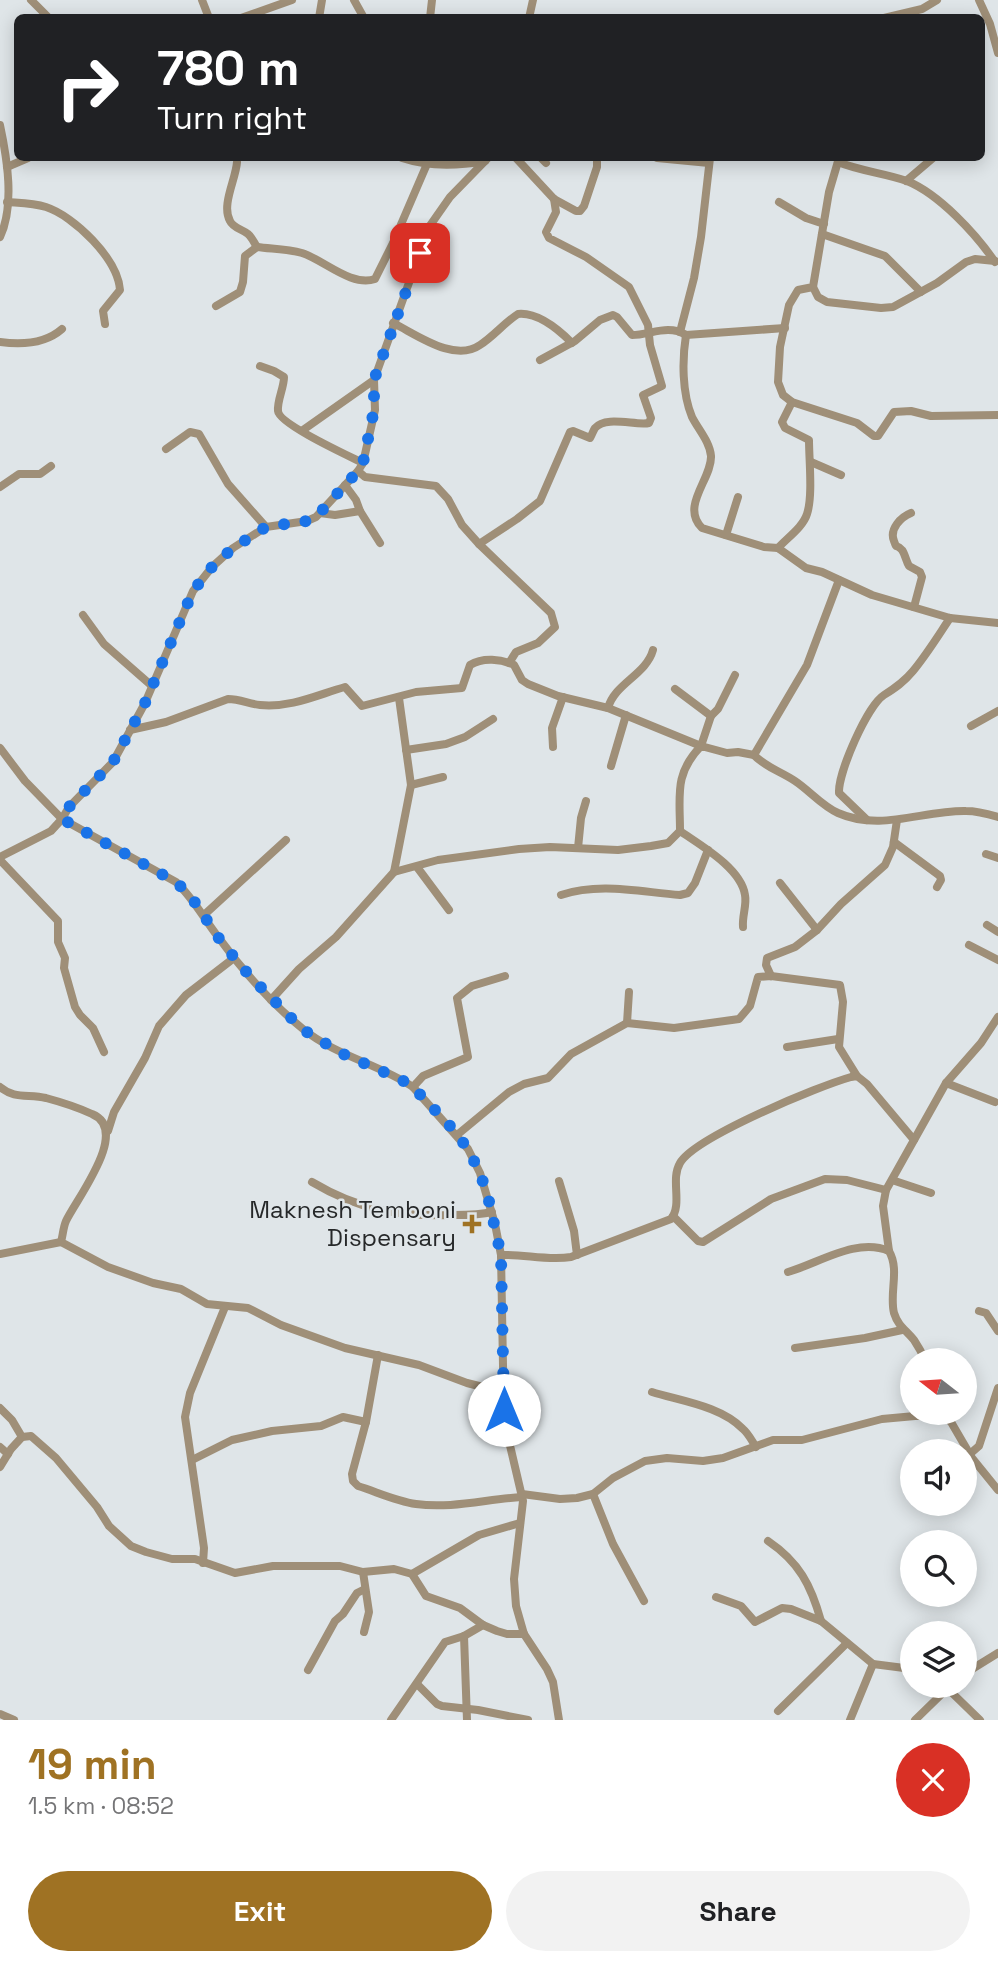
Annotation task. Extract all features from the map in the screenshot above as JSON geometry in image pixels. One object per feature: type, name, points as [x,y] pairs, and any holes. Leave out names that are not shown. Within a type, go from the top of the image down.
[{"type":"street","points":[[31,0],[45,14]]},
{"type":"street","points":[[266,14],[292,0]]},
{"type":"street","points":[[901,14],[922,9],[937,0]]},
{"type":"street","points":[[979,0],[994,23],[998,53]]},
{"type":"street","points":[[0,125],[2,152],[7,167],[7,202],[0,237]]},
{"type":"street","points":[[7,167],[21,161]]},
{"type":"street","points":[[414,161],[463,165],[478,161]]},
{"type":"street","points":[[104,1052],[93,1028],[75,1007],[64,968],[65,958],[58,942],[58,921],[0,859],[51,831],[69,807],[113,762],[152,686],[193,591],[212,567],[233,548],[266,527],[307,521],[320,513],[361,467],[374,410],[374,380],[429,227],[450,197],[484,161]]},
{"type":"street","points":[[519,161],[554,199],[580,211],[591,188],[596,161]]},
{"type":"street","points":[[709,161],[701,237],[683,333],[689,408],[711,454],[710,466],[699,487],[695,507],[698,523],[702,528],[764,547],[778,548],[806,568],[822,572],[872,595],[950,618],[998,622]]},
{"type":"street","points":[[839,161],[813,287],[818,297],[827,302],[893,307],[966,262],[975,259],[996,262]]},
{"type":"street","points":[[841,161],[854,169],[905,181],[926,191],[989,251],[996,262]]},
{"type":"street","points":[[905,181],[929,161]]},
{"type":"street","points":[[237,162],[228,206],[228,219],[233,225],[247,233],[257,247],[314,257],[346,275],[363,280],[372,280],[393,243],[427,164]]},
{"type":"street","points":[[479,544],[540,501],[570,432],[591,438],[596,427],[601,424],[618,421],[646,424],[651,421],[643,394],[661,387],[662,384],[650,345],[645,316],[629,287],[586,257],[549,238],[546,232],[556,212],[554,199]]},
{"type":"street","points":[[7,202],[45,207],[61,214],[92,241],[112,264],[120,290],[103,311],[105,324]]},
{"type":"street","points":[[779,202],[806,218],[824,224]]},
{"type":"street","points":[[822,234],[885,257],[921,292]]},
{"type":"street","points":[[216,306],[240,292],[245,256],[257,247]]},
{"type":"street","points":[[813,287],[798,290],[792,296],[780,347],[778,382],[782,395],[792,402],[857,423],[874,436],[878,436],[894,412],[902,410],[931,416],[998,415]]},
{"type":"street","points":[[393,323],[434,344],[468,350],[474,349],[518,314],[524,313],[547,323],[572,343]]},
{"type":"street","points":[[540,360],[572,343],[600,320],[612,315],[617,317],[632,335],[649,332],[785,328]]},
{"type":"street","points":[[0,342],[52,338],[62,328]]},
{"type":"street","points":[[260,366],[284,377],[278,413],[286,421],[361,467],[365,477],[436,486],[448,499],[462,525],[479,544],[551,613],[556,625],[538,643],[514,653],[509,663]]},
{"type":"street","points":[[303,430],[374,380]]},
{"type":"street","points":[[778,548],[802,523],[808,512],[811,462],[809,440],[783,426],[783,419],[792,402]]},
{"type":"street","points":[[166,449],[190,432],[199,434],[228,484],[266,527]]},
{"type":"street","points":[[811,462],[841,475]]},
{"type":"street","points":[[0,487],[19,474],[40,474],[51,466]]},
{"type":"street","points":[[345,485],[380,543]]},
{"type":"street","points":[[726,534],[737,497]]},
{"type":"street","points":[[320,513],[360,511]]},
{"type":"street","points":[[911,513],[904,516],[892,536],[894,542],[904,551],[909,566],[920,572],[922,577],[914,607]]},
{"type":"street","points":[[757,759],[804,671],[839,580]]},
{"type":"street","points":[[83,615],[104,644],[152,686]]},
{"type":"street","points":[[867,820],[839,793],[845,765],[859,732],[874,707],[883,695],[891,693],[911,674],[929,652],[950,618]]},
{"type":"street","points":[[608,708],[611,698],[650,659],[653,650]]},
{"type":"street","points":[[130,730],[166,722],[228,699],[258,705],[296,704],[345,687],[362,706],[416,692],[463,688],[469,668],[477,661],[497,660],[514,665],[524,682],[563,697],[608,708],[701,746],[727,754],[738,751],[757,759],[795,781],[837,813],[867,820],[897,820],[958,811],[980,812],[998,817]]},
{"type":"street","points":[[394,873],[438,860],[500,851],[550,847],[618,850],[668,843],[680,831],[682,774],[688,760],[701,746],[711,716],[718,709],[735,675]]},
{"type":"street","points":[[674,689],[711,716]]},
{"type":"street","points":[[553,747],[552,727],[563,697]]},
{"type":"street","points":[[271,1000],[299,969],[336,937],[394,873],[411,785],[399,698]]},
{"type":"street","points":[[971,726],[998,711]]},
{"type":"street","points":[[611,766],[626,715]]},
{"type":"street","points":[[406,750],[446,744],[465,737],[493,719]]},
{"type":"street","points":[[0,748],[25,781],[62,819],[176,882],[190,895],[234,958],[271,1000],[313,1037],[413,1087],[457,1135],[475,1162],[492,1212],[501,1255],[503,1392],[507,1440],[522,1496],[514,1580],[516,1606],[524,1634],[547,1669],[555,1691],[559,1720]]},
{"type":"street","points":[[411,785],[443,777]]},
{"type":"street","points":[[578,848],[586,801]]},
{"type":"street","points":[[771,976],[766,965],[767,958],[795,947],[817,930],[884,865],[890,857],[897,820]]},
{"type":"street","points":[[680,831],[732,870],[744,888],[746,898],[743,927]]},
{"type":"street","points":[[204,915],[286,840]]},
{"type":"street","points":[[894,842],[940,876],[937,887]]},
{"type":"street","points":[[561,895],[596,888],[688,894],[708,850]]},
{"type":"street","points":[[986,853],[998,858]]},
{"type":"street","points":[[417,867],[449,910]]},
{"type":"street","points":[[780,883],[817,930]]},
{"type":"street","points":[[987,925],[998,932]]},
{"type":"street","points":[[969,945],[998,960]]},
{"type":"street","points":[[61,1242],[66,1222],[94,1174],[107,1131],[156,1032],[186,996],[234,958]]},
{"type":"street","points":[[413,1087],[423,1076],[468,1057],[457,998],[472,986],[505,976]]},
{"type":"street","points":[[457,1135],[509,1092],[524,1084],[548,1078],[571,1054],[627,1023],[674,1028],[735,1021],[743,1016],[750,1006],[756,978],[771,976],[840,985],[843,1002],[838,1039],[843,1056],[857,1076],[867,1084],[914,1140]]},
{"type":"street","points":[[627,1023],[629,992]]},
{"type":"street","points":[[918,1348],[913,1339],[902,1330],[893,1305],[894,1265],[889,1251],[883,1206],[886,1190],[946,1083],[981,1043],[998,1017]]},
{"type":"street","points":[[787,1047],[838,1039]]},
{"type":"street","points":[[857,1076],[837,1081],[764,1112],[688,1153],[681,1160],[676,1172],[674,1216],[698,1241],[703,1241],[771,1199],[825,1180],[847,1180],[886,1190]]},
{"type":"street","points":[[946,1083],[995,1102]]},
{"type":"street","points":[[0,1087],[15,1096],[41,1097],[91,1113],[105,1123],[107,1131]]},
{"type":"street","points":[[892,1180],[931,1193]]},
{"type":"street","points":[[559,1181],[574,1231],[577,1255]]},
{"type":"street","points":[[312,1182],[354,1204],[388,1213],[431,1216],[492,1212]]},
{"type":"street","points":[[501,1255],[521,1254],[560,1259],[649,1228],[674,1216]]},
{"type":"street","points":[[0,1254],[61,1242],[108,1267],[153,1283],[181,1289],[207,1304],[248,1308],[289,1328],[345,1348],[428,1367],[467,1383],[503,1392]]},
{"type":"street","points":[[788,1272],[862,1247],[879,1247],[889,1251]]},
{"type":"street","points":[[203,1563],[204,1548],[187,1436],[186,1410],[225,1307]]},
{"type":"street","points":[[979,1311],[986,1313],[998,1331]]},
{"type":"street","points":[[795,1348],[902,1330]]},
{"type":"street","points":[[378,1355],[366,1422],[352,1474],[353,1481],[358,1486],[398,1500],[420,1504],[439,1505],[522,1496],[560,1499],[593,1494],[613,1478],[645,1461],[667,1458],[703,1461],[743,1452],[774,1440],[802,1440],[882,1419],[900,1417]]},
{"type":"street","points":[[977,1448],[998,1388]]},
{"type":"street","points":[[652,1392],[703,1407],[730,1419],[744,1429],[756,1447]]},
{"type":"street","points":[[0,1408],[12,1420],[22,1437]]},
{"type":"street","points":[[191,1460],[232,1440],[272,1430],[321,1426],[343,1417],[366,1422]]},
{"type":"street","points":[[0,1467],[22,1437],[31,1436],[56,1458],[97,1507],[109,1526],[131,1546],[172,1559],[194,1559],[235,1573],[273,1566],[340,1566],[363,1572],[394,1569],[412,1574],[426,1596],[460,1608],[483,1625],[507,1634],[524,1634]]},
{"type":"street","points":[[0,1447],[8,1454]]},
{"type":"street","points":[[977,1467],[998,1490]]},
{"type":"street","points":[[593,1494],[613,1544],[644,1601]]},
{"type":"street","points":[[412,1574],[479,1535],[520,1523]]},
{"type":"street","points":[[768,1541],[794,1560],[814,1596],[821,1621]]},
{"type":"street","points":[[363,1572],[369,1612],[364,1632]]},
{"type":"street","points":[[308,1670],[335,1621],[343,1614],[356,1592],[365,1589]]},
{"type":"street","points":[[716,1597],[741,1606],[755,1622],[786,1608],[821,1621],[873,1664],[900,1667]]},
{"type":"street","points":[[391,1720],[444,1642],[464,1636],[483,1625]]},
{"type":"street","points":[[464,1636],[467,1720]]},
{"type":"street","points":[[778,1711],[847,1643]]},
{"type":"street","points":[[977,1666],[998,1653]]},
{"type":"street","points":[[850,1720],[873,1664]]},
{"type":"street","points":[[417,1684],[437,1704],[528,1720]]},
{"type":"street","points":[[915,1720],[938,1698]]},
{"type":"street","points":[[959,1698],[980,1720]]},
{"type":"street","points":[[0,1714],[14,1720]]},
{"type":"place","name":"Maknesh Temboni Dispensary","points":[[472,1224]]},
{"type":"route","points":[[420,253],[374,380],[374,410],[363,463],[358,471],[316,517],[307,521],[266,527],[233,548],[212,567],[193,591],[145,703],[113,762],[69,807],[62,819],[176,882],[190,895],[220,940],[248,974],[302,1029],[341,1053],[413,1087],[468,1149],[488,1197],[501,1255],[504,1410]]}]
